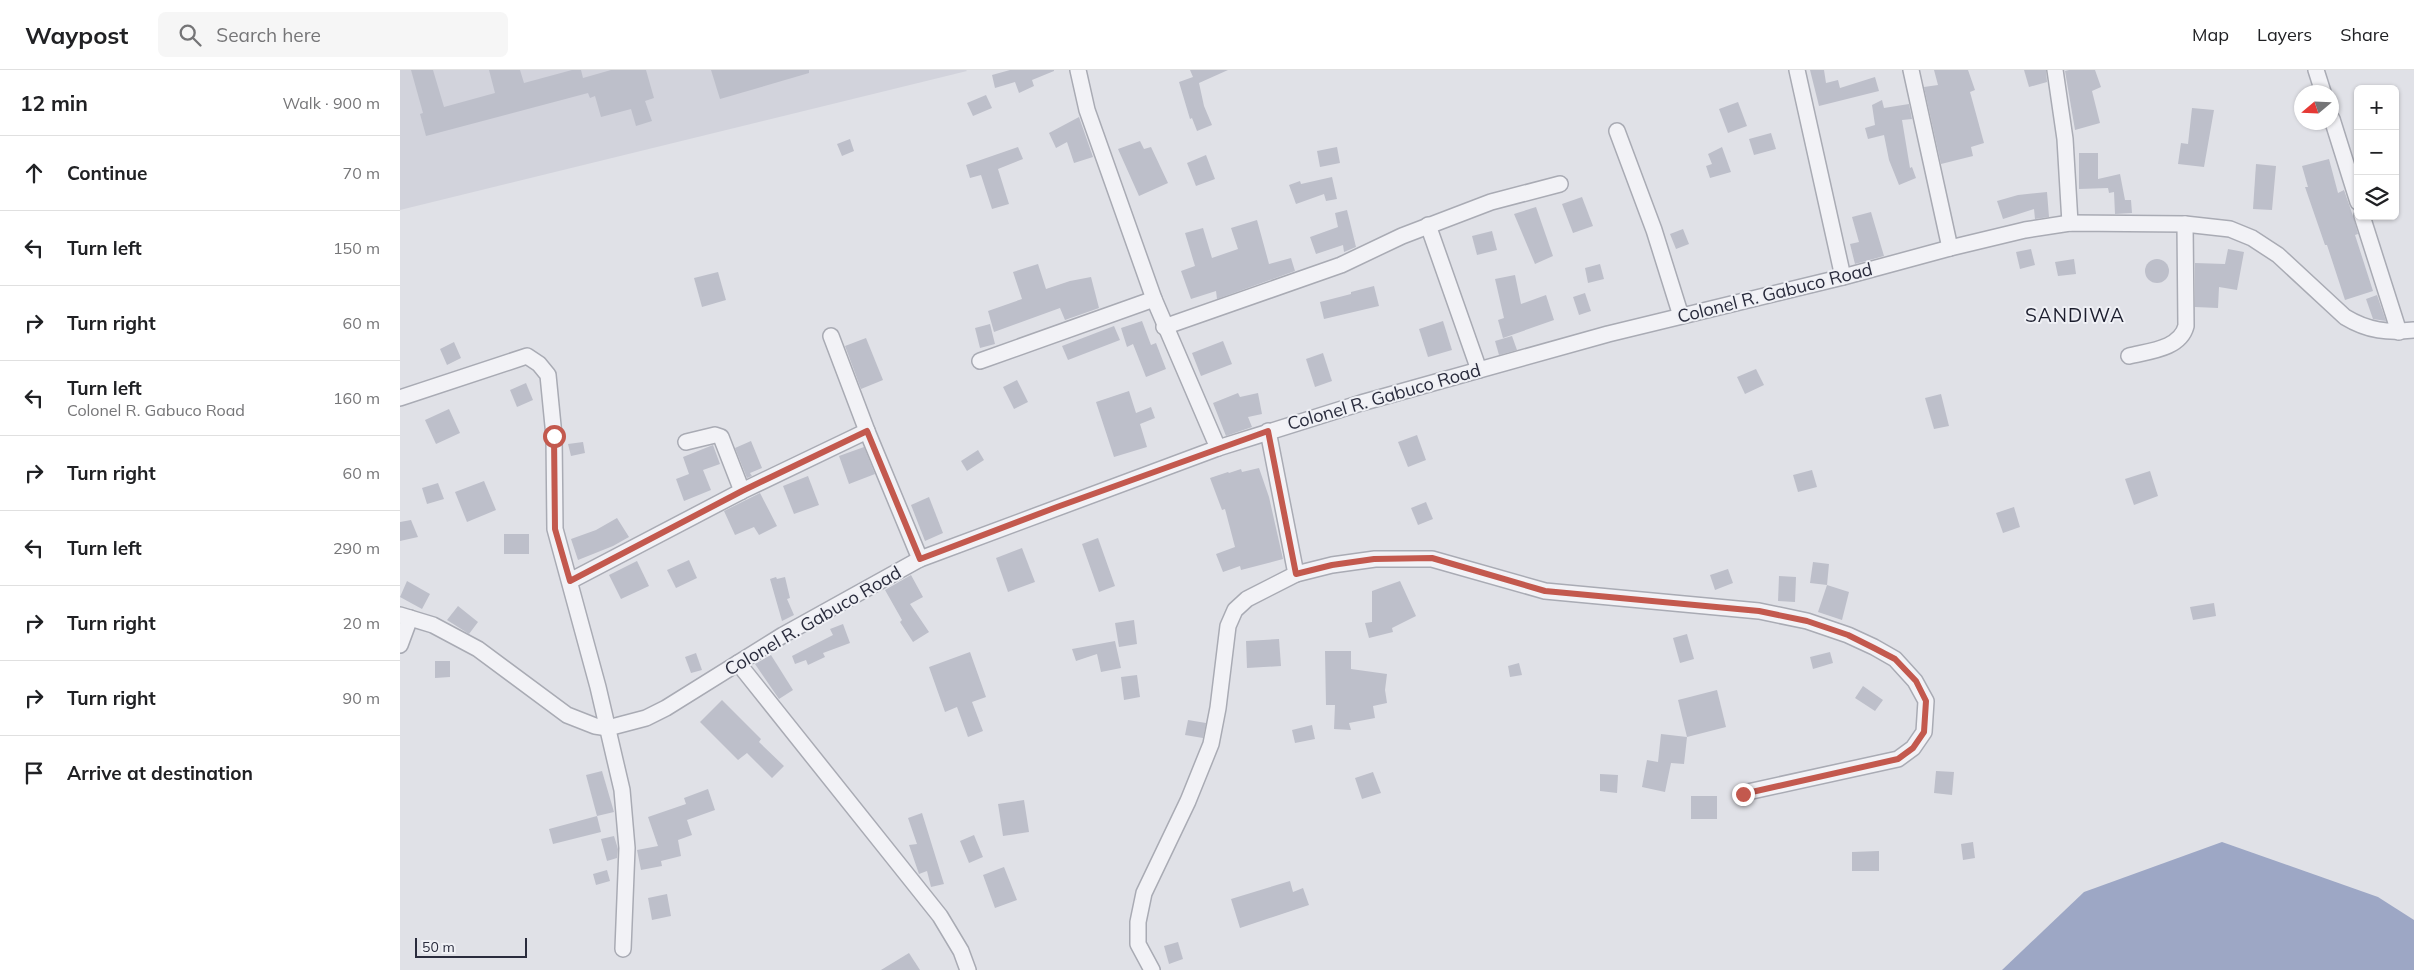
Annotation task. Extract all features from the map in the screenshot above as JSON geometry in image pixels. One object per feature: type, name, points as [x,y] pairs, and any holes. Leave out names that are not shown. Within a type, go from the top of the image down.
[{"type":"street","points":[[1078,70],[1087,110],[1164,327],[1218,448]]},
{"type":"street","points":[[1797,70],[1843,277]]},
{"type":"street","points":[[1911,70],[1950,248]]},
{"type":"street","points":[[2055,70],[2065,139],[2070,223]]},
{"type":"street","points":[[2316,70],[2321,85]]},
{"type":"street","points":[[2335,130],[2354,189]]},
{"type":"street","points":[[1617,131],[1654,230],[1681,316]]},
{"type":"street","points":[[1164,327],[1341,265],[1428,225],[1491,202],[1560,184]]},
{"type":"street","points":[[2363,220],[2399,332]]},
{"type":"street","name":"Colonel R. Gabuco Road","points":[[405,616],[433,625],[478,649],[567,715],[595,726],[608,728],[646,718],[804,622],[920,559],[1218,448],[1268,431],[1608,334],[1843,277],[1950,248],[2025,230],[2070,223],[2185,224],[2230,229],[2252,238],[2278,255],[2346,317],[2358,325],[2379,331],[2399,332],[2414,330]]},
{"type":"street","points":[[2129,356],[2173,344],[2184,335],[2186,326],[2185,224]]},
{"type":"street","points":[[1428,225],[1479,370]]},
{"type":"street","points":[[980,361],[1154,299]]},
{"type":"street","points":[[831,336],[867,431],[920,559]]},
{"type":"street","points":[[400,398],[527,356],[539,364],[548,375],[554,436],[555,529],[608,728],[622,790],[627,848],[623,949]]},
{"type":"street","points":[[570,581],[742,491],[867,431]]},
{"type":"street","points":[[1268,431],[1296,574]]},
{"type":"street","points":[[686,442],[715,435],[721,437],[742,491]]},
{"type":"street","points":[[1152,970],[1138,944],[1138,922],[1144,893],[1188,801],[1211,744],[1218,708],[1228,626],[1234,610],[1247,600],[1296,574],[1332,565],[1374,559],[1432,558],[1545,591],[1759,611],[1807,621],[1848,635],[1895,659],[1916,681],[1926,701],[1924,732],[1913,748],[1898,759],[1743,794]]},
{"type":"street","points":[[400,645],[405,616]]},
{"type":"street","points":[[738,663],[940,916],[961,951],[968,970]]},
{"type":"shaded area","points":[[400,70],[966,70],[967,71],[400,210]]},
{"type":"water","points":[[2222,842],[2378,897],[2414,920],[2414,970],[2002,970],[2084,892]]},
{"type":"building","points":[[411,70],[433,70],[444,107],[495,93],[489,70],[520,70],[524,83],[572,70],[581,70],[583,78],[611,70],[646,70],[654,98],[645,101],[652,121],[636,126],[631,109],[601,117],[595,96],[590,98],[588,93],[426,136],[420,114],[423,113]]},
{"type":"building","points":[[711,70],[809,70],[809,73],[720,99]]},
{"type":"building","points":[[1010,70],[1054,71],[1032,80],[1034,86],[1019,93],[1015,82],[995,88],[992,75]]},
{"type":"building","points":[[1190,70],[1228,70],[1199,83],[1204,106],[1212,125],[1197,131],[1192,118],[1190,119],[1179,82],[1193,77]]},
{"type":"building","points":[[1810,70],[1824,70],[1826,83],[1838,80],[1840,88],[1875,77],[1879,91],[1819,106]]},
{"type":"building","points":[[1934,70],[1968,70],[1975,90],[1970,92],[1984,143],[1971,147],[1973,156],[1941,164],[1924,87],[1938,85]]},
{"type":"building","points":[[2024,70],[2046,70],[2047,82],[2029,87]]},
{"type":"building","points":[[2095,70],[2101,87],[2092,91],[2100,123],[2075,130],[2065,71]]},
{"type":"building","points":[[986,95],[992,108],[973,116],[967,103]]},
{"type":"building","points":[[1882,100],[1884,108],[1909,104],[1912,119],[1902,120],[1910,168],[1912,167],[1916,178],[1899,185],[1889,160],[1884,135],[1868,139],[1865,128],[1875,125],[1872,105]]},
{"type":"building","points":[[1738,102],[1747,126],[1728,133],[1719,109]]},
{"type":"building","points":[[2192,108],[2214,110],[2204,167],[2178,164],[2181,143],[2188,144]]},
{"type":"building","points":[[1079,117],[1093,157],[1074,163],[1067,142],[1056,148],[1049,133]]},
{"type":"building","points":[[1771,133],[1776,149],[1754,155],[1749,139]]},
{"type":"building","points":[[850,139],[854,151],[842,156],[837,144]]},
{"type":"building","points":[[1140,141],[1144,149],[1151,147],[1168,183],[1139,196],[1118,149]]},
{"type":"building","points":[[1018,147],[1023,159],[998,169],[1009,204],[992,209],[981,175],[970,178],[966,165]]},
{"type":"building","points":[[1337,147],[1340,163],[1320,167],[1317,151]]},
{"type":"building","points":[[1722,147],[1731,172],[1710,178],[1706,166],[1712,164],[1708,154]]},
{"type":"building","points":[[2079,153],[2098,153],[2098,179],[2120,174],[2125,200],[2131,200],[2132,213],[2115,214],[2114,192],[2109,193],[2108,188],[2079,189]]},
{"type":"building","points":[[1206,155],[1215,179],[1196,186],[1187,163]]},
{"type":"building","points":[[2329,159],[2338,193],[2344,190],[2353,216],[2358,234],[2355,235],[2373,291],[2345,300],[2305,187],[2308,187],[2302,166]]},
{"type":"building","points":[[2256,164],[2276,166],[2272,210],[2253,209]]},
{"type":"building","points":[[1332,177],[1337,199],[1326,201],[1324,194],[1296,204],[1289,185],[1300,181],[1301,184]]},
{"type":"building","points":[[2047,192],[2049,217],[2035,219],[2034,209],[2003,219],[1997,201],[2018,195]]},
{"type":"building","points":[[1582,197],[1593,226],[1573,233],[1562,204]]},
{"type":"building","points":[[1536,207],[1553,256],[1535,264],[1514,214]]},
{"type":"building","points":[[1347,210],[1356,247],[1344,252],[1343,245],[1316,254],[1310,237],[1338,227],[1335,213]]},
{"type":"building","points":[[1871,212],[1884,256],[1855,264],[1850,244],[1859,242],[1852,217]]},
{"type":"building","points":[[1257,220],[1269,264],[1291,258],[1295,271],[1217,299],[1216,291],[1191,299],[1181,271],[1195,266],[1185,233],[1203,228],[1212,258],[1238,249],[1231,228]]},
{"type":"building","points":[[1683,229],[1689,244],[1676,249],[1670,234]]},
{"type":"building","points":[[1492,231],[1497,250],[1477,255],[1472,236]]},
{"type":"building","points":[[2031,249],[2035,265],[2020,269],[2016,252]]},
{"type":"building","points":[[2228,249],[2244,252],[2237,290],[2219,287],[2218,308],[2195,307],[2195,263],[2225,264]]},
{"type":"building","points":[[2074,259],[2076,274],[2058,276],[2055,262]]},
{"type":"building","points":[[2157,259],[2162,260],[2168,266],[2168,276],[2162,282],[2157,283],[2152,282],[2146,276],[2145,271],[2146,266],[2152,260]]},
{"type":"building","points":[[1038,264],[1046,289],[1070,281],[1091,277],[1099,308],[1065,320],[1060,308],[994,332],[988,311],[1022,299],[1013,272]]},
{"type":"building","points":[[1600,264],[1604,279],[1588,283],[1585,268]]},
{"type":"building","points":[[718,272],[726,300],[702,307],[694,278]]},
{"type":"building","points":[[1515,275],[1521,304],[1546,295],[1554,320],[1503,338],[1498,320],[1504,318],[1495,279]]},
{"type":"building","points":[[1374,286],[1379,306],[1324,319],[1320,302]]},
{"type":"building","points":[[1585,293],[1591,311],[1579,315],[1573,297]]},
{"type":"building","points":[[2377,295],[2386,321],[2373,319],[2366,299]]},
{"type":"building","points":[[1142,321],[1151,345],[1156,343],[1166,369],[1146,377],[1133,344],[1127,347],[1121,328]]},
{"type":"building","points":[[1443,321],[1452,350],[1428,357],[1419,329]]},
{"type":"building","points":[[990,324],[995,344],[980,348],[975,328]]},
{"type":"building","points":[[1114,326],[1120,340],[1068,360],[1062,346]]},
{"type":"building","points":[[1512,336],[1517,350],[1499,355],[1495,341]]},
{"type":"building","points":[[866,338],[883,380],[861,389],[845,346]]},
{"type":"building","points":[[1223,341],[1232,364],[1201,376],[1192,353]]},
{"type":"building","points":[[454,342],[461,358],[447,365],[440,349]]},
{"type":"building","points":[[1323,353],[1332,381],[1315,387],[1306,359]]},
{"type":"building","points":[[1756,369],[1764,385],[1745,394],[1737,377]]},
{"type":"building","points":[[1017,380],[1028,402],[1014,409],[1003,387]]},
{"type":"building","points":[[526,383],[533,400],[517,407],[510,390]]},
{"type":"building","points":[[1129,391],[1136,413],[1151,407],[1155,418],[1140,424],[1147,447],[1114,457],[1096,402]]},
{"type":"building","points":[[1238,393],[1240,397],[1258,393],[1262,414],[1248,417],[1252,427],[1226,436],[1213,403]]},
{"type":"building","points":[[1941,394],[1949,426],[1934,429],[1925,398]]},
{"type":"building","points":[[449,409],[460,433],[436,444],[425,420]]},
{"type":"building","points":[[1417,435],[1426,460],[1408,467],[1398,442]]},
{"type":"building","points":[[751,441],[762,468],[750,473],[752,476],[747,478],[735,448]]},
{"type":"building","points":[[583,442],[585,453],[571,456],[568,444]]},
{"type":"building","points":[[713,445],[720,464],[703,470],[711,490],[684,501],[676,479],[689,474],[683,457]]},
{"type":"building","points":[[864,447],[875,474],[849,484],[839,456]]},
{"type":"building","points":[[978,450],[984,460],[967,471],[961,461]]},
{"type":"building","points":[[1259,468],[1269,497],[1283,559],[1241,570],[1240,566],[1223,572],[1216,554],[1235,547],[1225,509],[1222,510],[1210,478],[1241,469],[1242,472]]},
{"type":"building","points":[[1812,470],[1817,487],[1798,492],[1793,475]]},
{"type":"building","points":[[2150,471],[2158,496],[2134,505],[2125,479]]},
{"type":"building","points":[[808,476],[819,505],[794,514],[783,486]]},
{"type":"building","points":[[484,481],[496,510],[467,522],[455,492]]},
{"type":"building","points":[[438,483],[444,499],[427,504],[422,488]]},
{"type":"building","points":[[760,493],[777,526],[759,535],[754,527],[735,535],[724,511]]},
{"type":"building","points":[[929,497],[943,533],[925,541],[911,505]]},
{"type":"building","points":[[1426,502],[1433,519],[1418,525],[1411,508]]},
{"type":"building","points":[[2014,507],[2020,527],[2003,533],[1996,513]]},
{"type":"building","points":[[617,518],[629,537],[613,546],[578,560],[571,539],[596,530]]},
{"type":"building","points":[[411,520],[418,537],[400,541],[400,522]]},
{"type":"building","points":[[504,534],[529,534],[529,554],[504,554]]},
{"type":"building","points":[[1098,538],[1115,586],[1099,592],[1082,544]]},
{"type":"building","points":[[1022,548],[1035,582],[1008,592],[996,558]]},
{"type":"building","points":[[689,560],[697,578],[676,588],[667,570]]},
{"type":"building","points":[[637,561],[649,586],[621,599],[609,575]]},
{"type":"building","points":[[1813,562],[1829,564],[1827,585],[1810,583]]},
{"type":"building","points":[[1728,569],[1733,583],[1715,590],[1710,575]]},
{"type":"building","points":[[911,575],[923,597],[910,604],[929,632],[913,642],[900,622],[902,620],[885,590]]},
{"type":"building","points":[[1779,576],[1796,577],[1795,602],[1778,601]]},
{"type":"building","points":[[776,577],[777,579],[785,577],[790,598],[787,599],[794,615],[782,621],[770,579]]},
{"type":"building","points":[[407,581],[430,594],[422,609],[400,597]]},
{"type":"building","points":[[1400,581],[1416,616],[1392,628],[1393,632],[1369,638],[1365,623],[1372,622],[1372,591]]},
{"type":"building","points":[[1827,585],[1849,592],[1842,620],[1818,612]]},
{"type":"building","points":[[2214,603],[2216,616],[2193,620],[2190,607]]},
{"type":"building","points":[[458,606],[478,622],[469,634],[447,620]]},
{"type":"building","points":[[1134,620],[1137,644],[1119,647],[1115,623]]},
{"type":"building","points":[[843,624],[850,643],[823,653],[825,657],[808,665],[806,660],[795,664],[792,656],[833,635],[830,629]]},
{"type":"building","points":[[1687,634],[1694,659],[1680,663],[1673,638]]},
{"type":"building","points":[[1279,639],[1281,666],[1247,668],[1246,641]]},
{"type":"building","points":[[1115,641],[1121,668],[1101,672],[1097,654],[1076,661],[1072,649]]},
{"type":"building","points":[[1325,651],[1351,651],[1351,669],[1387,674],[1385,690],[1387,703],[1373,706],[1375,718],[1349,723],[1351,730],[1334,729],[1335,705],[1326,705]]},
{"type":"building","points":[[970,652],[986,697],[972,702],[983,731],[968,737],[957,707],[945,712],[929,667]]},
{"type":"building","points":[[1830,652],[1833,663],[1813,669],[1810,657]]},
{"type":"building","points":[[696,653],[702,670],[691,673],[685,657]]},
{"type":"building","points":[[771,655],[793,690],[779,699],[755,664]]},
{"type":"building","points":[[435,661],[450,661],[450,677],[435,678]]},
{"type":"building","points":[[1519,663],[1522,675],[1510,677],[1508,666]]},
{"type":"building","points":[[1137,675],[1140,697],[1124,700],[1121,677]]},
{"type":"building","points":[[1863,686],[1883,700],[1875,711],[1855,698]]},
{"type":"building","points":[[1717,690],[1726,727],[1687,737],[1678,700]]},
{"type":"building","points":[[722,700],[761,739],[759,742],[784,766],[772,778],[747,753],[738,760],[700,722]]},
{"type":"building","points":[[1188,720],[1206,723],[1203,738],[1185,735]]},
{"type":"building","points":[[1312,725],[1315,739],[1295,743],[1292,730]]},
{"type":"building","points":[[1661,734],[1687,737],[1684,764],[1671,763],[1665,792],[1642,787],[1647,760],[1658,762]]},
{"type":"building","points":[[602,771],[614,812],[597,816],[586,775]]},
{"type":"building","points":[[1936,771],[1954,772],[1952,795],[1934,793]]},
{"type":"building","points":[[1373,772],[1381,793],[1362,799],[1355,778]]},
{"type":"building","points":[[1600,774],[1618,775],[1617,793],[1600,791]]},
{"type":"building","points":[[708,789],[715,810],[687,820],[692,835],[678,840],[681,856],[661,861],[662,866],[641,870],[637,850],[658,846],[648,817],[686,804],[684,798]]},
{"type":"building","points":[[1691,796],[1717,796],[1717,819],[1691,819]]},
{"type":"building","points":[[1024,800],[1029,832],[1003,836],[998,804]]},
{"type":"building","points":[[922,813],[944,884],[931,887],[927,871],[919,874],[909,845],[917,844],[908,818]]},
{"type":"building","points":[[597,816],[601,832],[553,844],[549,829]]},
{"type":"building","points":[[974,835],[983,857],[969,863],[960,841]]},
{"type":"building","points":[[614,836],[618,849],[617,858],[607,861],[601,839]]},
{"type":"building","points":[[1973,842],[1975,858],[1963,860],[1961,844]]},
{"type":"building","points":[[1879,851],[1879,871],[1852,871],[1852,852]]},
{"type":"building","points":[[1004,867],[1017,900],[995,908],[983,875]]},
{"type":"building","points":[[607,870],[610,881],[596,885],[593,874]]},
{"type":"building","points":[[1290,881],[1293,892],[1303,888],[1309,905],[1240,928],[1231,899]]},
{"type":"building","points":[[667,894],[671,916],[652,920],[648,898]]},
{"type":"building","points":[[1178,942],[1183,959],[1169,964],[1164,946]]},
{"type":"building","points":[[909,953],[920,970],[881,970]]},
{"type":"district","name":"SANDIWA","points":[[2075,315]]},
{"type":"route","points":[[554,436],[553,493],[555,529],[570,581],[742,491],[867,431],[920,559],[1057,507],[1268,431],[1296,574],[1332,565],[1374,559],[1432,558],[1545,591],[1759,611],[1807,621],[1848,635],[1895,659],[1916,681],[1926,701],[1924,732],[1913,748],[1898,759],[1743,794]]}]
